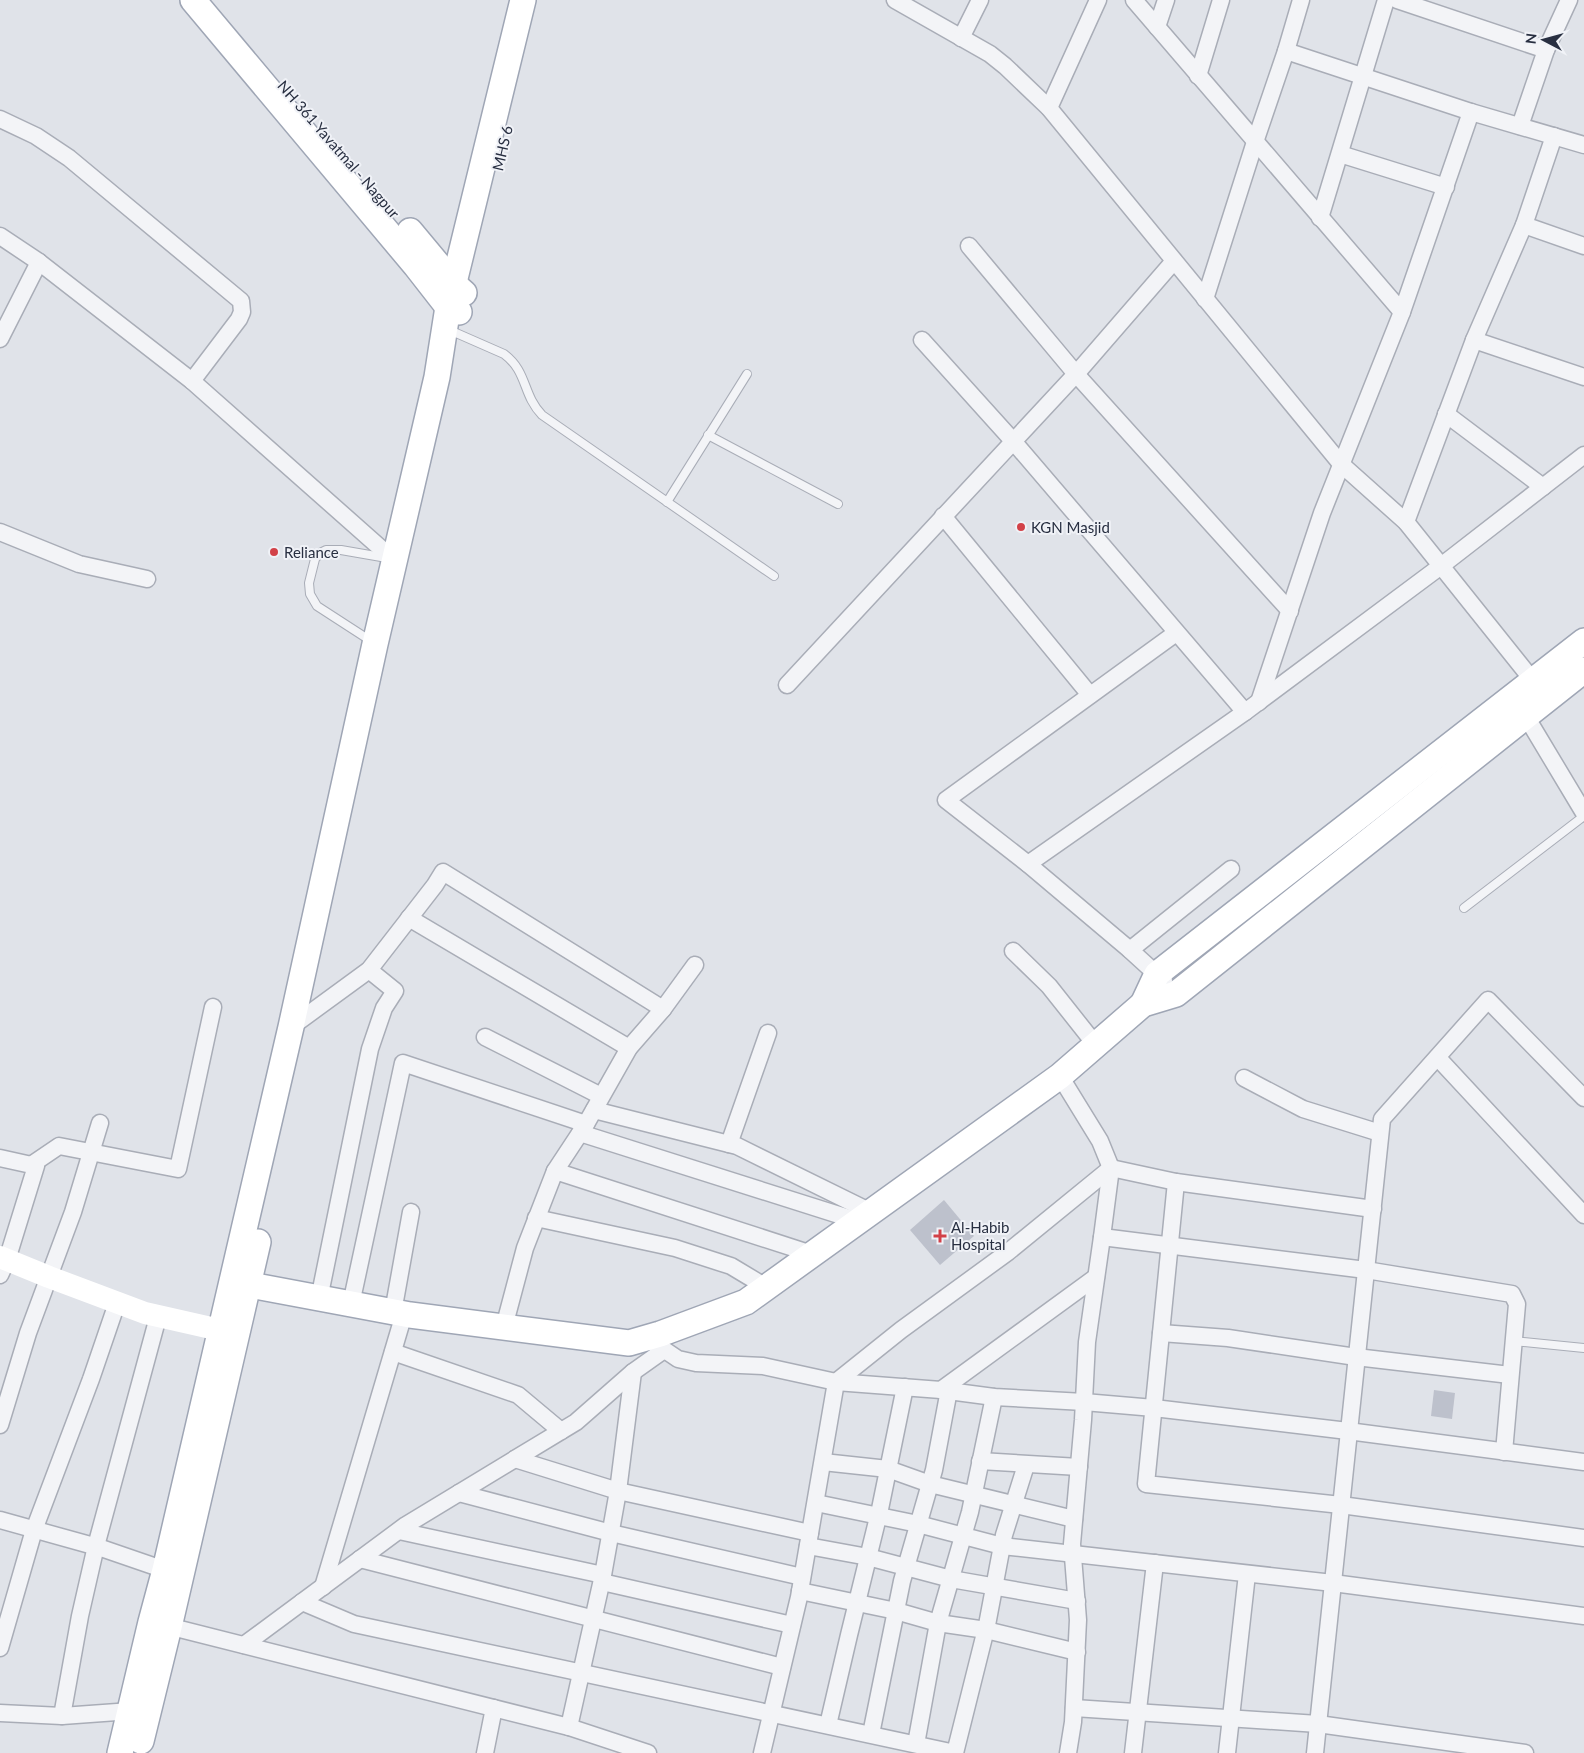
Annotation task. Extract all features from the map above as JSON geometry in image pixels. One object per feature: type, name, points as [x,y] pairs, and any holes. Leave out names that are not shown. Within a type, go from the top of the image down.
[{"type":"main road","points":[[193,0],[456,311]]},
{"type":"main road","name":"NH 361 Yavatmal - Nagpur","points":[[212,0],[456,311]]},
{"type":"main road","points":[[138,1753],[160,1624],[386,650],[523,0]]},
{"type":"main road","name":"MHS 6","points":[[456,311],[535,0]]},
{"type":"main road","points":[[299,1021],[375,644],[437,377],[456,311]]},
{"type":"main road","points":[[240,1283],[399,1313],[629,1343],[656,1344],[746,1302],[1060,1076],[1143,1004],[1176,994],[1540,690],[1584,641]]},
{"type":"main road","points":[[1540,690],[1584,670]]},
{"type":"main road","points":[[1143,1004],[1157,974],[1520,706]]},
{"type":"main road","points":[[2,1264],[49,1277],[158,1317],[220,1330]]},
{"type":"main road","points":[[120,1753],[131,1711],[160,1624],[165,1570],[220,1330],[240,1283]]},
{"type":"street","points":[[895,0],[983,50],[1005,66],[1048,108],[1341,464],[1406,522],[1540,690]]},
{"type":"street","points":[[961,38],[980,0]]},
{"type":"street","points":[[1048,108],[1098,0]]},
{"type":"street","points":[[1134,0],[1402,312]]},
{"type":"street","points":[[1157,27],[1166,0]]},
{"type":"street","points":[[1198,76],[1221,0]]},
{"type":"street","points":[[1205,298],[1301,0]]},
{"type":"street","points":[[1320,218],[1386,0]]},
{"type":"street","points":[[1397,0],[1546,50]]},
{"type":"street","points":[[1520,126],[1546,50],[1569,0]]},
{"type":"street","points":[[1286,51],[1471,112],[1584,145]]},
{"type":"street","points":[[1259,702],[1322,513],[1402,312],[1471,112]]},
{"type":"street","points":[[0,119],[36,136],[69,158],[241,301],[242,312],[239,319],[192,381]]},
{"type":"street","points":[[1406,522],[1474,340],[1524,225],[1554,136]]},
{"type":"street","points":[[1340,154],[1446,187]]},
{"type":"street","points":[[1524,225],[1584,246]]},
{"type":"street","points":[[0,236],[39,262],[192,381],[394,560]]},
{"type":"street","points":[[969,246],[1076,374],[1290,611]]},
{"type":"street","points":[[787,685],[1076,374],[1174,261]]},
{"type":"street","points":[[0,339],[39,262]]},
{"type":"street","points":[[922,340],[1013,441],[1245,712]]},
{"type":"street","points":[[1474,340],[1584,377]]},
{"type":"street","points":[[1446,414],[1543,487]]},
{"type":"street","points":[[1028,864],[1259,702],[1441,566],[1584,455]]},
{"type":"street","points":[[943,516],[1090,695]]},
{"type":"street","points":[[0,532],[79,564],[147,579]]},
{"type":"street","points":[[1176,632],[946,800],[1028,864],[1130,950],[1176,994]]},
{"type":"street","points":[[1520,706],[1584,815]]},
{"type":"street","points":[[1130,950],[1231,869]]},
{"type":"street","points":[[299,1021],[369,970],[435,886],[442,872],[663,1009]]},
{"type":"street","points":[[410,918],[629,1048]]},
{"type":"street","points":[[1012,952],[1049,986],[1095,1044]]},
{"type":"street","points":[[504,1327],[525,1248],[555,1171],[590,1116],[629,1048],[663,1009],[695,965]]},
{"type":"street","points":[[319,1299],[370,1049],[384,1008],[395,991],[369,970]]},
{"type":"street","points":[[1315,1753],[1382,1119],[1488,1000],[1584,1098]]},
{"type":"street","points":[[31,1165],[59,1146],[178,1169],[213,1007]]},
{"type":"street","points":[[729,1144],[768,1033]]},
{"type":"street","points":[[485,1037],[590,1116],[729,1144],[751,1152],[865,1217]]},
{"type":"street","points":[[1438,1058],[1584,1215]]},
{"type":"street","points":[[351,1304],[403,1063],[590,1116],[865,1217]]},
{"type":"street","points":[[1060,1076],[1100,1141],[1111,1168],[1087,1342],[1072,1553],[1078,1620],[1074,1708],[1068,1753]]},
{"type":"street","points":[[1244,1078],[1303,1108],[1380,1133]]},
{"type":"street","points":[[0,1425],[28,1333],[73,1212],[100,1123]]},
{"type":"street","points":[[0,1158],[36,1166],[2,1264]]},
{"type":"street","points":[[1111,1168],[1176,1182],[1372,1209]]},
{"type":"street","points":[[762,1753],[801,1584],[836,1382],[900,1330],[1008,1252],[1111,1168]]},
{"type":"street","points":[[555,1171],[812,1254]]},
{"type":"street","points":[[1176,1182],[1146,1484],[1341,1506],[1584,1538]]},
{"type":"street","points":[[323,1587],[393,1352],[411,1212]]},
{"type":"street","points":[[536,1218],[675,1248],[731,1266],[766,1287]]},
{"type":"street","points":[[1102,1237],[1366,1270],[1512,1294],[1517,1304],[1504,1452]]},
{"type":"street","points":[[871,1734],[906,1566],[930,1484],[945,1390],[1096,1277]]},
{"type":"street","points":[[0,1648],[34,1530],[91,1379],[117,1303]]},
{"type":"street","points":[[62,1716],[80,1616],[96,1546],[158,1317]]},
{"type":"street","points":[[1161,1333],[1228,1338],[1356,1356],[1510,1374]]},
{"type":"street","points":[[244,1645],[399,1531],[576,1422],[633,1372],[656,1344],[678,1359],[696,1363],[763,1366],[836,1382],[945,1390],[994,1397],[1154,1408],[1584,1462]]},
{"type":"street","points":[[393,1352],[518,1395],[562,1431]]},
{"type":"street","points":[[570,1727],[603,1579],[618,1490],[633,1372]]},
{"type":"street","points":[[828,1726],[878,1516],[905,1387]]},
{"type":"street","points":[[916,1744],[938,1623],[963,1536],[994,1397]]},
{"type":"street","points":[[515,1459],[618,1490],[951,1579],[1076,1601]]},
{"type":"street","points":[[980,1461],[1079,1467]]},
{"type":"street","points":[[823,1462],[888,1469],[930,1484],[1074,1519]]},
{"type":"street","points":[[302,1602],[354,1624],[955,1753],[986,1630],[1002,1546],[1026,1465]]},
{"type":"street","points":[[459,1493],[801,1584],[857,1603],[896,1611],[938,1623],[986,1630],[1077,1652]]},
{"type":"street","points":[[816,1503],[918,1524],[1002,1546],[1333,1583],[1584,1616]]},
{"type":"street","points":[[0,1520],[96,1546],[165,1570]]},
{"type":"street","points":[[399,1531],[792,1625]]},
{"type":"street","points":[[360,1559],[782,1667]]},
{"type":"street","points":[[1133,1753],[1155,1563]]},
{"type":"street","points":[[1227,1753],[1248,1574]]},
{"type":"street","points":[[160,1624],[570,1727],[648,1753]]},
{"type":"street","points":[[485,1753],[494,1708]]},
{"type":"street","points":[[1074,1708],[1318,1724],[1440,1747],[1525,1753]]},
{"type":"street","points":[[0,1713],[62,1716],[131,1711]]},
{"type":"lane","points":[[456,311],[512,360],[522,375],[535,408],[542,415],[774,576]]},
{"type":"lane","points":[[667,502],[747,374]]},
{"type":"lane","points":[[708,435],[838,504]]},
{"type":"lane","points":[[375,644],[317,606],[310,594],[309,584],[315,559],[326,550],[341,550],[394,560]]},
{"type":"lane","points":[[1464,908],[1584,815]]},
{"type":"lane","points":[[1514,1341],[1584,1348]]},
{"type":"building","points":[[944,1200],[974,1236],[940,1265],[910,1230]]},
{"type":"building","points":[[1434,1390],[1455,1393],[1452,1419],[1431,1416]]},
{"type":"place","name":"KGN Masjid","points":[[1021,527]]},
{"type":"place","name":"Reliance","points":[[274,552]]},
{"type":"place","name":"Al-Habib Hospital","points":[[940,1236]]}]
